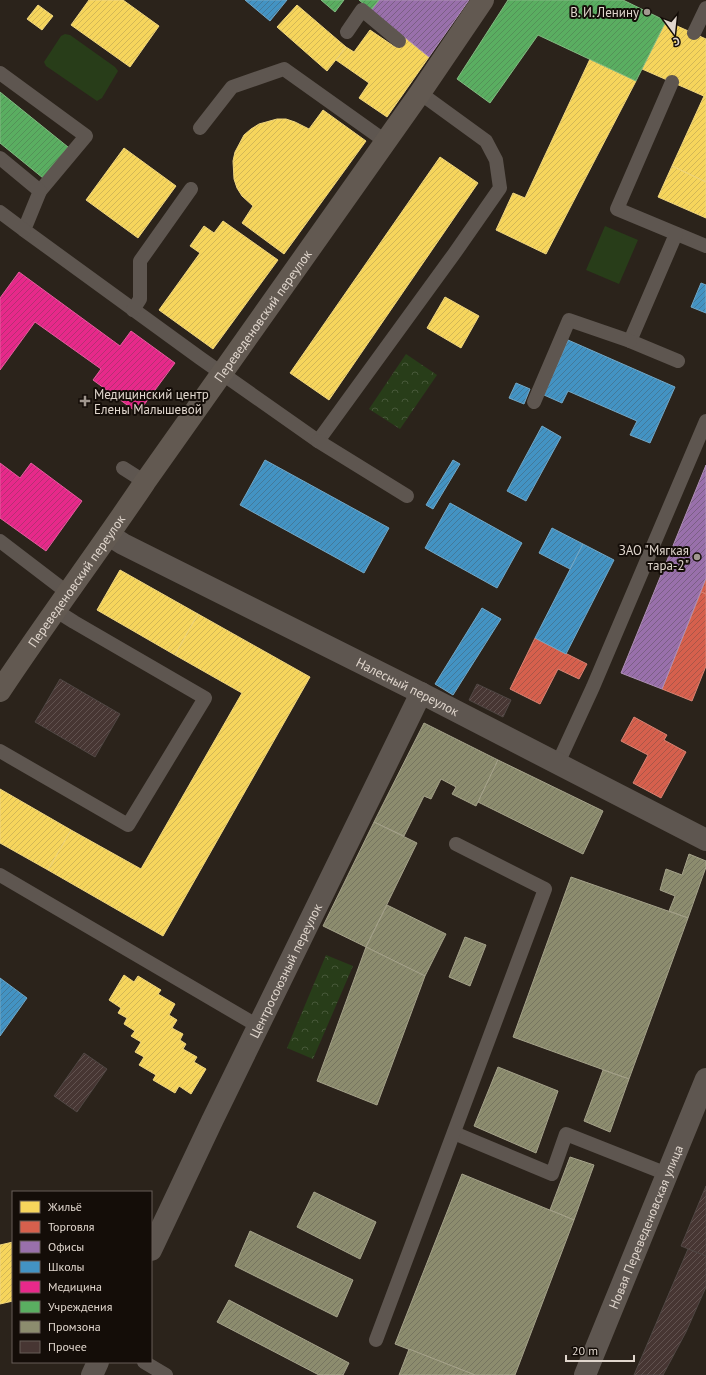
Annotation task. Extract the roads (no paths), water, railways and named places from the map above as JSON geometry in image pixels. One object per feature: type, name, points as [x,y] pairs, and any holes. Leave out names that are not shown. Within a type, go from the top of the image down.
[{"type":"street","name":"Переведеновский переулок","points":[[2,684],[109,535],[420,93],[430,66],[473,9]]},
{"type":"street","name":"Налесный переулок","points":[[109,535],[123,544],[421,693],[706,840]]},
{"type":"street","name":"Центросоюзный переулок","points":[[152,1248],[258,1026],[421,693]]},
{"type":"street","name":"Новая Переведеновская улица","points":[[585,1375],[706,1079]]},
{"type":"street","points":[[92,1375],[98,1363]]},
{"type":"lane","points":[[694,34],[706,8]]},
{"type":"lane","points":[[347,32],[362,10],[399,41]]},
{"type":"lane","points":[[200,128],[232,87],[284,69],[385,141]]},
{"type":"lane","points":[[0,73],[86,136],[40,191],[24,230]]},
{"type":"lane","points":[[672,82],[616,209],[706,246]]},
{"type":"lane","points":[[318,441],[458,249],[500,188],[496,160],[486,141],[420,93]]},
{"type":"lane","points":[[0,158],[40,191]]},
{"type":"lane","points":[[133,310],[140,299],[140,261],[191,189]]},
{"type":"lane","points":[[0,212],[221,374],[318,441],[407,496]]},
{"type":"lane","points":[[630,341],[676,234]]},
{"type":"lane","points":[[534,402],[569,320],[630,341],[678,361]]},
{"type":"lane","points":[[558,763],[593,687],[706,421]]},
{"type":"lane","points":[[123,468],[145,482]]},
{"type":"lane","points":[[0,541],[61,602],[74,622],[204,698],[128,825],[0,751]]},
{"type":"lane","points":[[376,1340],[545,889],[456,844]]},
{"type":"lane","points":[[0,874],[258,1026]]},
{"type":"lane","points":[[454,1133],[552,1174],[566,1134],[667,1174]]},
{"type":"lane","points":[[146,1363],[166,1375]]},
{"type":"place","name":"В. И. Ленину","points":[[647,12]]},
{"type":"place","name":"Медицинский центр Елены Малышевой","points":[[85,401]]},
{"type":"place","name":"ЗАО \"Мягкая тара-2\"","points":[[697,557]]}]
